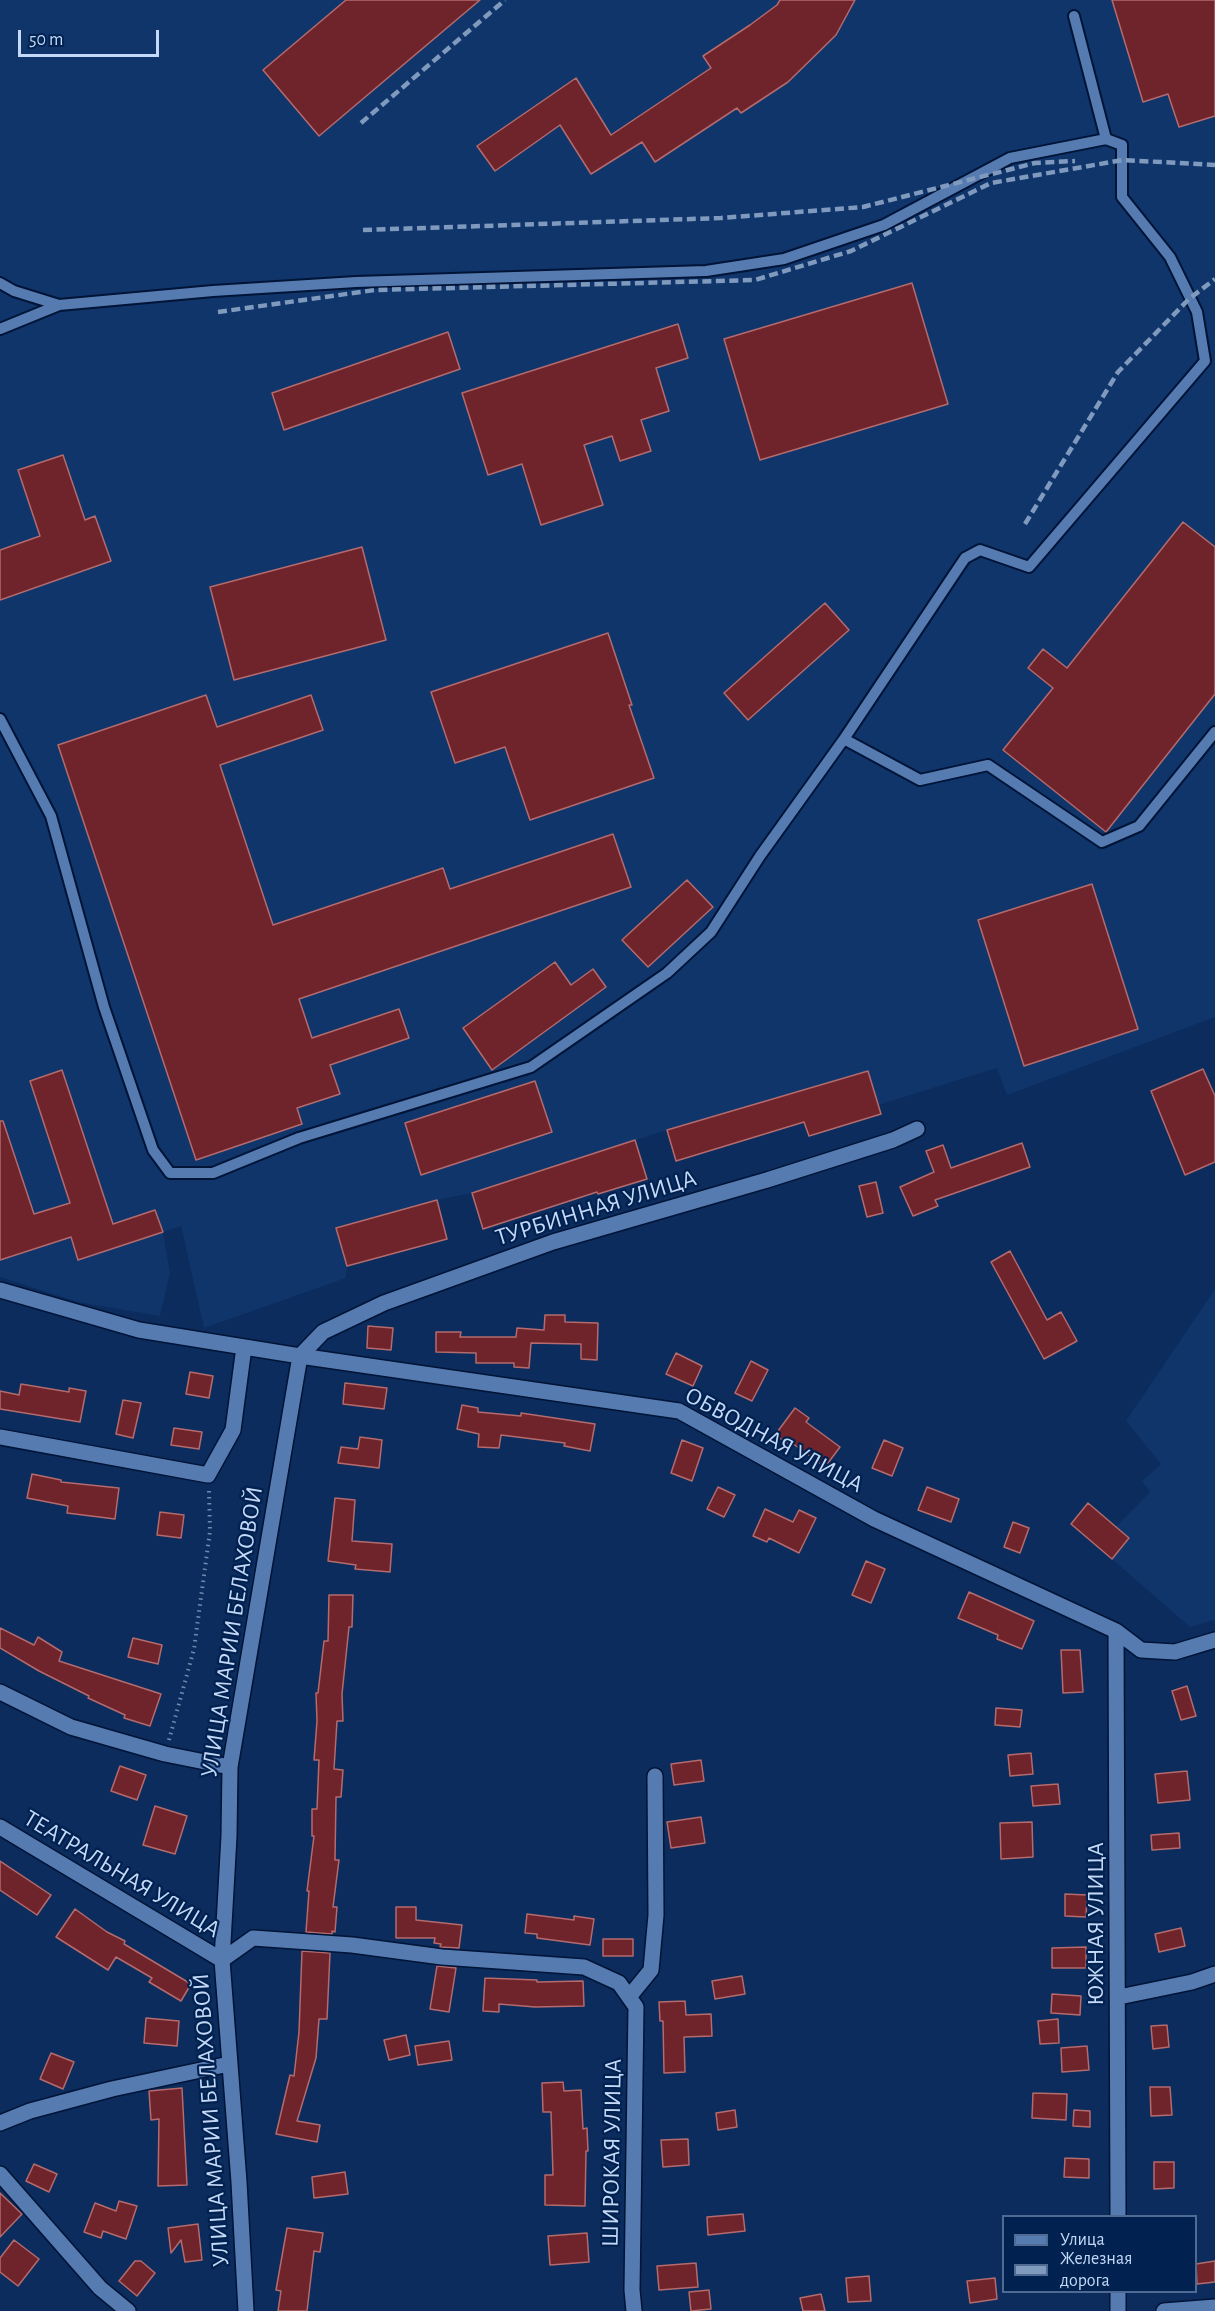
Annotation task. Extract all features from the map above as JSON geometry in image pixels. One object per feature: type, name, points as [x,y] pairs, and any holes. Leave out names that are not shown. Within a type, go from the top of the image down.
[{"type":"street","name":"ТУРБИННАЯ УЛИЦА","points":[[300,1356],[323,1332],[384,1303],[553,1242],[798,1170],[893,1140],[917,1129]]},
{"type":"street","name":"ОБВОДНАЯ УЛИЦА","points":[[0,1290],[139,1330],[300,1356],[680,1411],[874,1519],[1116,1631],[1141,1650],[1175,1652],[1215,1640]]},
{"type":"street","points":[[0,1437],[208,1475],[233,1430],[244,1347]]},
{"type":"street","name":"УЛИЦА МАРИИ БЕЛАХОВОЙ","points":[[246,2311],[222,1960],[229,1836],[230,1767],[300,1356]]},
{"type":"street","name":"ЮЖНАЯ УЛИЦА","points":[[1116,1631],[1118,2215]]},
{"type":"street","points":[[0,1692],[71,1727],[165,1754],[230,1767]]},
{"type":"street","points":[[222,1960],[253,1938],[352,1945],[442,1957],[584,1967],[619,1983],[629,1997],[651,1970],[656,1915],[655,1776]]},
{"type":"street","name":"ТЕАТРАЛЬНАЯ УЛИЦА","points":[[0,1827],[222,1960]]},
{"type":"street","points":[[1119,1997],[1192,1982],[1215,1974]]},
{"type":"street","name":"ШИРОКАЯ УЛИЦА","points":[[629,1997],[636,2007],[632,2290],[634,2311]]},
{"type":"street","points":[[0,2124],[30,2111],[112,2089],[229,2064]]},
{"type":"street","points":[[0,2174],[100,2288],[128,2311]]},
{"type":"street","points":[[1118,2293],[1118,2311]]},
{"type":"street","points":[[1164,2311],[1215,2307]]},
{"type":"lane","points":[[1074,16],[1106,139]]},
{"type":"lane","points":[[0,329],[59,305],[213,291],[344,283],[706,271],[784,259],[884,225],[1010,158],[1106,139],[1122,145],[1122,197],[1170,257],[1197,312],[1205,361],[1029,567],[980,550],[965,558],[844,739],[760,856],[711,932],[667,973],[531,1066],[299,1138],[213,1173],[170,1173],[153,1149],[104,1007],[51,816],[0,719]]},
{"type":"lane","points":[[0,283],[14,291],[59,305]]},
{"type":"lane","points":[[844,739],[920,780],[988,765],[1102,842],[1139,826],[1215,732]]},
{"type":"path","points":[[165,1754],[194,1649],[210,1531],[208,1475]]},
{"type":"shaded area","points":[[0,0],[1215,0],[1215,1017],[1007,1095],[997,1068],[878,1105],[867,1071],[667,1130],[472,1193],[437,1200],[336,1228],[347,1266],[346,1278],[204,1328],[181,1226],[163,1232],[170,1273],[160,1316],[78,1302],[0,1277]]},
{"type":"shaded area","points":[[1215,1289],[1215,1620],[1190,1627],[1112,1559],[1129,1539],[1116,1527],[1150,1492],[1142,1481],[1161,1464],[1126,1421]]},
{"type":"building","points":[[346,0],[480,0],[319,136],[263,70]]},
{"type":"building","points":[[780,0],[855,0],[836,35],[788,82],[741,113],[737,108],[655,162],[642,142],[591,174],[560,125],[495,171],[477,146],[576,78],[611,135],[711,68],[703,56],[750,25],[777,5]]},
{"type":"building","points":[[1112,0],[1215,0],[1215,116],[1179,127],[1168,94],[1143,102]]},
{"type":"building","points":[[912,283],[948,404],[760,460],[724,339]]},
{"type":"building","points":[[678,324],[688,358],[656,368],[669,411],[641,420],[651,451],[620,461],[612,436],[584,445],[603,505],[541,525],[522,464],[488,475],[462,393]]},
{"type":"building","points":[[448,332],[460,369],[284,430],[272,393]]},
{"type":"building","points":[[63,455],[85,520],[95,516],[111,561],[0,600],[0,550],[40,536],[18,470]]},
{"type":"building","points":[[1183,522],[1215,547],[1215,694],[1106,832],[1003,750],[1053,688],[1028,668],[1043,649],[1067,668]]},
{"type":"building","points":[[362,547],[386,640],[234,680],[210,587]]},
{"type":"building","points":[[825,603],[849,630],[748,720],[724,693]]},
{"type":"building","points":[[608,633],[654,778],[530,820],[505,747],[455,763],[431,692]]},
{"type":"building","points":[[206,695],[217,727],[311,695],[323,730],[220,765],[273,925],[443,868],[450,889],[613,834],[631,887],[299,999],[312,1038],[399,1009],[409,1038],[330,1065],[340,1094],[297,1108],[302,1124],[196,1160],[58,745]]},
{"type":"building","points":[[687,880],[713,907],[648,967],[622,940]]},
{"type":"building","points":[[1092,884],[1138,1029],[1024,1066],[978,920]]},
{"type":"building","points":[[555,962],[571,985],[593,969],[606,987],[492,1070],[463,1028]]},
{"type":"building","points":[[1203,1069],[1215,1096],[1215,1162],[1185,1175],[1151,1091]]},
{"type":"building","points":[[62,1070],[113,1224],[155,1210],[163,1232],[78,1260],[71,1237],[0,1260],[0,1121],[3,1121],[34,1214],[70,1203],[30,1081]]},
{"type":"building","points":[[868,1071],[881,1114],[809,1136],[804,1122],[676,1161],[667,1130]]},
{"type":"building","points":[[535,1081],[552,1132],[421,1175],[405,1123]]},
{"type":"building","points":[[635,1140],[647,1179],[598,1194],[597,1192],[483,1229],[472,1193]]},
{"type":"building","points":[[1022,1143],[1030,1167],[935,1200],[938,1206],[913,1216],[900,1187],[934,1172],[926,1151],[943,1145],[951,1168]]},
{"type":"building","points":[[876,1182],[883,1213],[867,1217],[859,1186]]},
{"type":"building","points":[[437,1200],[447,1239],[347,1266],[336,1228]]},
{"type":"building","points":[[1010,1251],[1047,1320],[1061,1312],[1077,1341],[1044,1359],[991,1262]]},
{"type":"building","points":[[545,1315],[565,1315],[565,1322],[598,1323],[597,1360],[581,1359],[581,1344],[531,1343],[529,1368],[514,1367],[514,1363],[476,1363],[476,1353],[436,1352],[436,1332],[461,1332],[460,1337],[516,1337],[517,1328],[544,1330]]},
{"type":"building","points":[[368,1326],[393,1328],[391,1350],[367,1348]]},
{"type":"building","points":[[676,1353],[702,1366],[693,1386],[666,1374]]},
{"type":"building","points":[[751,1361],[768,1370],[752,1401],[735,1393]]},
{"type":"building","points":[[190,1372],[213,1376],[209,1398],[186,1394]]},
{"type":"building","points":[[345,1383],[387,1388],[384,1409],[343,1404]]},
{"type":"building","points":[[21,1384],[69,1392],[69,1388],[86,1391],[80,1422],[0,1409],[0,1391],[19,1395]]},
{"type":"building","points":[[123,1400],[141,1403],[133,1438],[116,1434]]},
{"type":"building","points":[[462,1405],[478,1408],[478,1412],[521,1416],[521,1413],[595,1424],[590,1451],[564,1446],[565,1443],[501,1435],[499,1448],[478,1447],[479,1434],[457,1429]]},
{"type":"building","points":[[795,1408],[809,1418],[806,1422],[840,1447],[825,1467],[792,1443],[790,1445],[775,1435]]},
{"type":"building","points":[[174,1428],[202,1432],[199,1449],[171,1445]]},
{"type":"building","points":[[360,1437],[382,1440],[379,1468],[338,1463],[341,1447],[358,1449]]},
{"type":"building","points":[[682,1440],[703,1448],[692,1481],[671,1473]]},
{"type":"building","points":[[884,1440],[903,1448],[892,1476],[872,1468]]},
{"type":"building","points":[[32,1474],[61,1480],[61,1482],[119,1488],[115,1519],[67,1513],[68,1506],[27,1498]]},
{"type":"building","points":[[718,1487],[735,1495],[724,1517],[707,1509]]},
{"type":"building","points":[[927,1487],[959,1499],[951,1522],[918,1510]]},
{"type":"building","points":[[335,1498],[355,1500],[352,1541],[392,1544],[390,1572],[355,1569],[356,1565],[328,1561]]},
{"type":"building","points":[[1088,1503],[1129,1538],[1112,1559],[1071,1524]]},
{"type":"building","points":[[765,1509],[793,1522],[799,1510],[816,1518],[799,1553],[769,1538],[767,1542],[753,1536]]},
{"type":"building","points":[[160,1512],[184,1515],[181,1538],[157,1535]]},
{"type":"building","points":[[1013,1522],[1029,1528],[1020,1553],[1004,1547]]},
{"type":"building","points":[[866,1561],[885,1569],[871,1603],[852,1595]]},
{"type":"building","points":[[969,1592],[1034,1621],[1022,1649],[997,1639],[998,1635],[958,1618]]},
{"type":"building","points":[[329,1595],[353,1595],[352,1627],[349,1627],[342,1694],[343,1721],[337,1721],[334,1769],[343,1770],[341,1797],[336,1797],[335,1860],[339,1860],[333,1907],[337,1907],[335,1932],[332,1931],[332,1934],[306,1932],[309,1891],[307,1891],[314,1836],[312,1836],[312,1809],[317,1809],[319,1760],[314,1760],[317,1721],[316,1693],[318,1693],[324,1641],[328,1641]]},
{"type":"building","points":[[0,1628],[34,1645],[38,1637],[62,1652],[59,1661],[161,1694],[150,1726],[124,1718],[125,1715],[88,1698],[89,1696],[0,1648]]},
{"type":"building","points":[[133,1638],[162,1645],[158,1664],[128,1657]]},
{"type":"building","points":[[1061,1650],[1080,1650],[1083,1692],[1063,1693]]},
{"type":"building","points":[[1187,1686],[1196,1716],[1181,1720],[1172,1691]]},
{"type":"building","points":[[996,1708],[1022,1710],[1020,1727],[995,1725]]},
{"type":"building","points":[[1031,1753],[1033,1774],[1010,1776],[1008,1755]]},
{"type":"building","points":[[701,1760],[704,1781],[674,1785],[671,1764]]},
{"type":"building","points":[[120,1766],[146,1775],[137,1800],[111,1791]]},
{"type":"building","points":[[1187,1771],[1190,1800],[1158,1803],[1155,1774]]},
{"type":"building","points":[[1058,1784],[1060,1804],[1033,1806],[1031,1786]]},
{"type":"building","points":[[155,1806],[187,1816],[175,1854],[143,1845]]},
{"type":"building","points":[[701,1817],[705,1843],[671,1848],[667,1822]]},
{"type":"building","points":[[1032,1822],[1033,1857],[1001,1859],[1000,1823]]},
{"type":"building","points":[[1179,1833],[1180,1848],[1152,1850],[1151,1835]]},
{"type":"building","points":[[0,1861],[51,1895],[37,1915],[0,1890]]},
{"type":"building","points":[[1065,1894],[1087,1895],[1086,1917],[1065,1916]]},
{"type":"building","points":[[396,1907],[416,1907],[416,1920],[462,1925],[459,1948],[440,1947],[441,1944],[434,1943],[435,1938],[396,1938]]},
{"type":"building","points":[[75,1909],[107,1932],[125,1941],[124,1944],[191,1984],[181,2001],[149,1982],[152,1978],[116,1957],[108,1970],[56,1937]]},
{"type":"building","points":[[527,1914],[574,1920],[574,1916],[594,1919],[590,1945],[537,1938],[537,1934],[525,1933]]},
{"type":"building","points":[[1181,1928],[1185,1946],[1159,1952],[1155,1934]]},
{"type":"building","points":[[603,1939],[633,1939],[633,1956],[603,1956]]},
{"type":"building","points":[[1086,1947],[1086,1968],[1052,1968],[1052,1948]]},
{"type":"building","points":[[302,1951],[330,1953],[327,2019],[319,2019],[316,2058],[297,2121],[320,2125],[317,2142],[276,2134],[290,2075],[294,2076],[299,2032]]},
{"type":"building","points":[[437,1966],[456,1968],[449,2012],[430,2009]]},
{"type":"building","points":[[742,1976],[745,1994],[715,1999],[712,1981]]},
{"type":"building","points":[[485,1978],[537,1980],[537,1982],[583,1981],[584,2006],[535,2007],[499,2004],[499,2012],[483,2011]]},
{"type":"building","points":[[1052,1994],[1081,1996],[1080,2015],[1051,2013]]},
{"type":"building","points":[[685,2001],[686,2015],[711,2014],[712,2036],[684,2037],[685,2072],[664,2073],[663,2021],[660,2021],[659,2002]]},
{"type":"building","points":[[146,2018],[179,2021],[177,2046],[144,2043]]},
{"type":"building","points":[[1058,2019],[1059,2043],[1040,2044],[1038,2021]]},
{"type":"building","points":[[1167,2025],[1169,2047],[1153,2049],[1151,2026]]},
{"type":"building","points":[[406,2035],[410,2055],[389,2060],[384,2040]]},
{"type":"building","points":[[449,2041],[452,2060],[418,2065],[415,2046]]},
{"type":"building","points":[[1087,2046],[1089,2070],[1062,2072],[1061,2048]]},
{"type":"building","points":[[51,2053],[74,2062],[63,2089],[40,2079]]},
{"type":"building","points":[[563,2082],[564,2091],[581,2090],[583,2129],[587,2128],[588,2151],[586,2151],[585,2206],[545,2205],[545,2175],[553,2175],[551,2112],[543,2112],[542,2083]]},
{"type":"building","points":[[1150,2087],[1170,2087],[1172,2115],[1151,2116]]},
{"type":"building","points":[[182,2088],[187,2185],[158,2186],[159,2119],[151,2120],[149,2091]]},
{"type":"building","points":[[1033,2093],[1067,2094],[1066,2120],[1032,2118]]},
{"type":"building","points":[[735,2110],[737,2127],[718,2130],[716,2113]]},
{"type":"building","points":[[1074,2110],[1090,2111],[1090,2127],[1073,2126]]},
{"type":"building","points":[[688,2139],[689,2165],[663,2167],[661,2140]]},
{"type":"building","points":[[1065,2158],[1089,2159],[1089,2178],[1064,2177]]},
{"type":"building","points":[[1154,2162],[1174,2162],[1174,2188],[1154,2189]]},
{"type":"building","points":[[34,2164],[57,2174],[49,2192],[26,2181]]},
{"type":"building","points":[[345,2172],[348,2194],[314,2198],[312,2177]]},
{"type":"building","points":[[0,2193],[22,2214],[0,2237]]},
{"type":"building","points":[[119,2201],[137,2206],[126,2239],[103,2231],[101,2238],[84,2232],[95,2203],[116,2211]]},
{"type":"building","points":[[743,2214],[745,2231],[708,2235],[707,2217]]},
{"type":"building","points":[[198,2224],[202,2260],[185,2262],[181,2240],[171,2253],[168,2228]]},
{"type":"building","points":[[287,2228],[323,2233],[320,2252],[314,2251],[307,2311],[278,2311],[281,2291],[276,2290]]},
{"type":"building","points":[[587,2233],[589,2262],[550,2265],[548,2236]]},
{"type":"building","points":[[14,2240],[39,2259],[18,2286],[0,2272],[0,2258]]},
{"type":"building","points":[[135,2261],[141,2261],[155,2273],[137,2296],[119,2281]]},
{"type":"building","points":[[1215,2261],[1215,2282],[1197,2284],[1197,2264]]},
{"type":"building","points":[[696,2263],[698,2287],[659,2290],[657,2266]]},
{"type":"building","points":[[869,2276],[871,2301],[848,2302],[846,2278]]},
{"type":"building","points":[[995,2278],[997,2299],[970,2303],[967,2281]]},
{"type":"building","points":[[709,2290],[711,2309],[691,2311],[689,2292]]},
{"type":"building","points":[[821,2294],[825,2311],[803,2311],[800,2298]]},
{"type":"railway","points":[[361,123],[505,0]]},
{"type":"railway","points":[[218,312],[375,290],[755,280],[851,251],[991,183],[1123,160],[1215,165]]},
{"type":"railway","points":[[363,230],[721,218],[863,207],[1035,163],[1075,161]]},
{"type":"railway","points":[[1025,524],[1118,372],[1189,299],[1215,279]]}]
